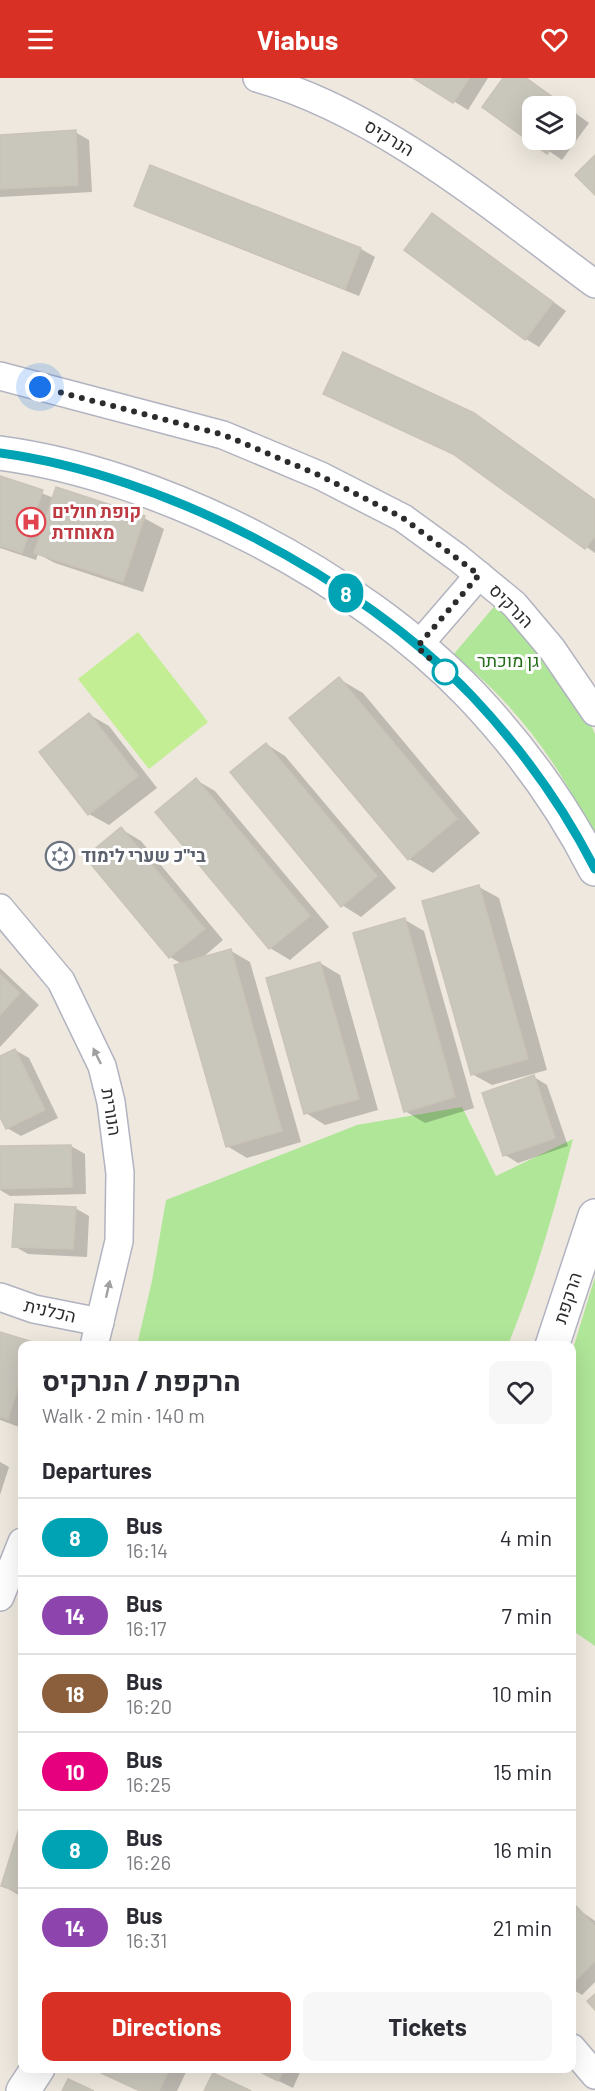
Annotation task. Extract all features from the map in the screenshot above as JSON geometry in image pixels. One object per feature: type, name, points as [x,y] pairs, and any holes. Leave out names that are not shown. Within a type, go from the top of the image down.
[{"type":"street","name":"הנרקיס","points":[[258,78],[348,114],[419,157],[595,284]]},
{"type":"street","name":"הנרקיס","points":[[0,376],[224,435],[321,476],[403,518],[514,604],[552,649],[595,712]]},
{"type":"street","points":[[0,453],[36,459],[141,489],[213,517],[279,552],[364,605],[417,647],[471,696],[528,762],[575,829],[595,869]]},
{"type":"street","points":[[417,647],[479,575]]},
{"type":"street","name":"הנורית","points":[[0,909],[61,981],[102,1066],[109,1093],[120,1173],[119,1241],[97,1334]]},
{"type":"street","name":"הרקפת","points":[[554,1341],[595,1216]]},
{"type":"street","name":"הכלנית","points":[[0,1297],[97,1334]]},
{"type":"street","points":[[0,1598],[18,1552]]},
{"type":"street","points":[[576,2053],[595,2075]]},
{"type":"street","points":[[23,2091],[35,2073]]},
{"type":"green space","name":"גן מוכתר","points":[[498,602],[576,694],[595,734],[595,842],[569,789],[536,739],[497,694],[453,655]]},
{"type":"green space","points":[[138,632],[208,722],[149,769],[78,679]]},
{"type":"green space","points":[[462,1107],[496,1176],[573,1139],[544,1243],[510,1341],[138,1341],[152,1281],[166,1200],[357,1125]]},
{"type":"green space","points":[[595,1277],[595,1646],[576,1633],[575,1341]]},
{"type":"building","points":[[413,78],[469,78],[453,103]]},
{"type":"building","points":[[503,78],[526,78],[551,96],[522,96],[522,136],[482,107]]},
{"type":"building","points":[[76,130],[78,185],[0,189],[0,135]]},
{"type":"building","points":[[595,155],[595,195],[575,175]]},
{"type":"building","points":[[150,165],[361,248],[345,289],[134,206]]},
{"type":"building","points":[[432,213],[553,302],[525,340],[404,250]]},
{"type":"building","points":[[343,352],[474,413],[595,500],[595,536],[585,549],[453,454],[323,394]]},
{"type":"building","points":[[0,476],[43,490],[22,553],[0,546]]},
{"type":"building","points":[[56,487],[145,516],[123,582],[34,553]]},
{"type":"building","points":[[339,677],[457,819],[408,860],[289,718]]},
{"type":"building","points":[[89,713],[138,776],[88,815],[39,752]]},
{"type":"building","points":[[266,743],[377,876],[341,907],[230,772]]},
{"type":"building","points":[[196,778],[310,916],[269,949],[155,812]]},
{"type":"building","points":[[121,827],[205,929],[169,958],[85,857]]},
{"type":"building","points":[[479,885],[528,1059],[471,1075],[422,901]]},
{"type":"building","points":[[405,918],[455,1097],[404,1112],[353,933]]},
{"type":"building","points":[[231,949],[282,1131],[226,1147],[174,965]]},
{"type":"building","points":[[320,962],[359,1099],[304,1114],[266,978]]},
{"type":"building","points":[[0,974],[20,993],[0,1015]]},
{"type":"building","points":[[15,1049],[45,1110],[6,1129],[0,1117],[0,1056]]},
{"type":"building","points":[[534,1075],[555,1138],[503,1156],[482,1093]]},
{"type":"building","points":[[71,1145],[72,1187],[0,1189],[0,1146]]},
{"type":"building","points":[[15,1204],[76,1207],[73,1249],[12,1247]]},
{"type":"building","points":[[0,1332],[30,1341],[18,1341],[18,1387],[8,1419],[0,1417]]},
{"type":"building","points":[[18,1832],[18,1892],[1,1886]]},
{"type":"building","points":[[576,1906],[595,1926],[595,1961],[576,1980]]},
{"type":"building","points":[[595,1994],[595,2010],[587,2001]]},
{"type":"building","points":[[101,2073],[168,2073],[159,2091],[140,2091]]},
{"type":"building","points":[[213,2073],[251,2091],[204,2091]]},
{"type":"building","points":[[262,2073],[282,2073],[278,2081]]},
{"type":"building","points":[[68,2079],[94,2091],[62,2091]]},
{"type":"bus line","name":"8","points":[[0,453],[77,470],[141,489],[213,517],[279,552],[364,605],[417,647],[471,696],[528,762],[575,829],[595,869]]},
{"type":"place","name":"קופת חולים מאוחדת","points":[[31,522]]},
{"type":"place","name":"בי\"כ שערי לימוד","points":[[60,856]]},
{"type":"route","points":[[40,387],[224,435],[321,476],[403,518],[479,575],[417,647],[445,672]]}]
